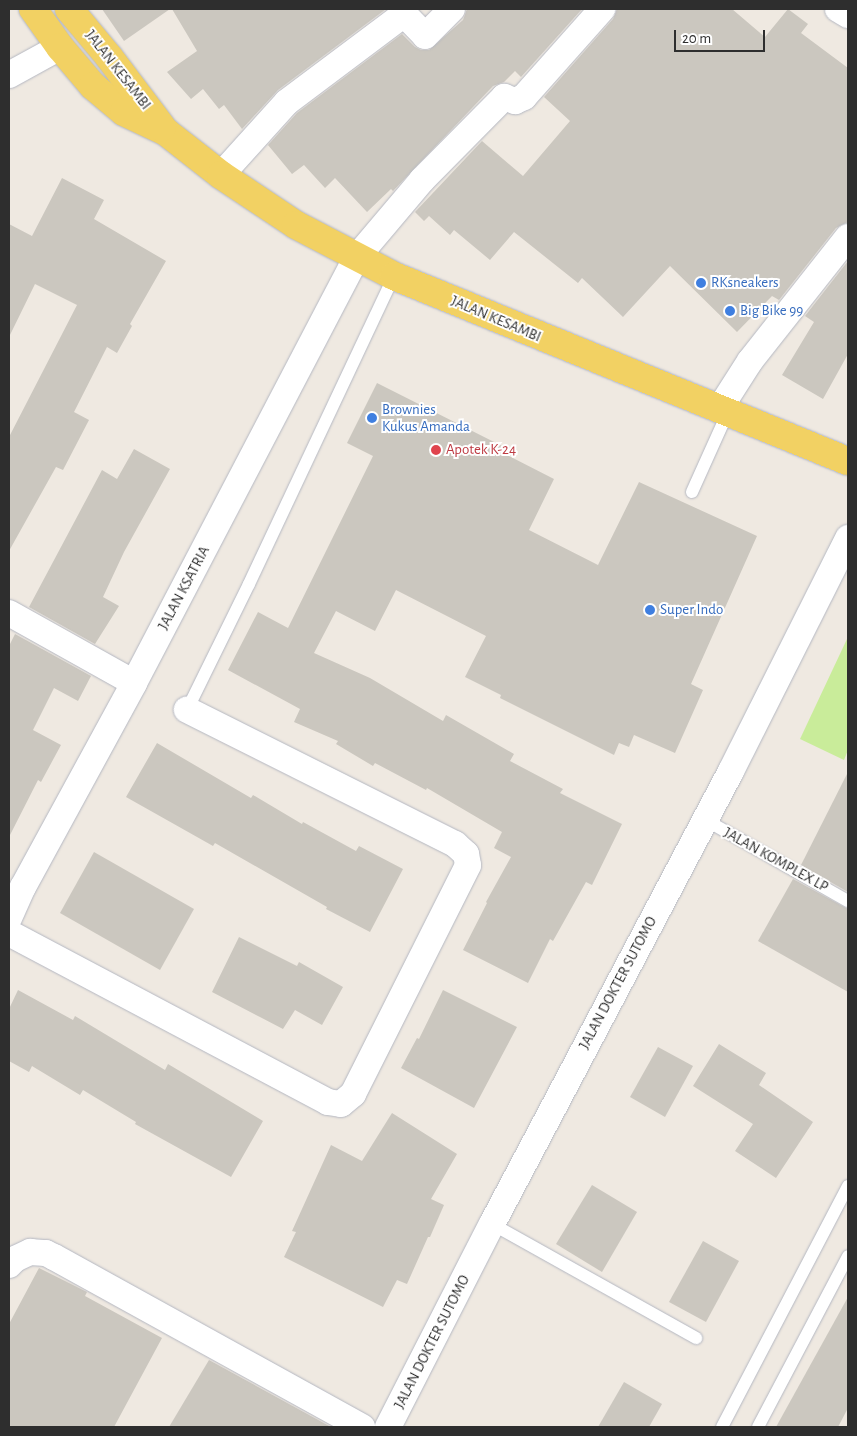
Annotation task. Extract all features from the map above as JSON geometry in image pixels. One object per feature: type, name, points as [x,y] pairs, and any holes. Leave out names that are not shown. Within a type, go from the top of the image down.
[{"type":"main road","name":"JALAN KESAMBI","points":[[33,9],[60,47],[93,86],[124,112],[166,132],[221,175],[296,225],[394,276],[848,460]]},
{"type":"main road","name":"JALAN KESAMBI","points":[[69,9],[109,57],[166,132]]},
{"type":"street","points":[[221,175],[287,102],[404,14],[426,36],[452,9]]},
{"type":"street","name":"JALAN KSATRIA","points":[[9,918],[16,883],[134,683],[358,257],[422,180],[504,96],[515,101],[524,97],[602,9]]},
{"type":"street","points":[[838,9],[848,15]]},
{"type":"street","points":[[9,75],[60,47]]},
{"type":"street","points":[[724,410],[750,361],[848,237]]},
{"type":"street","name":"JALAN DOKTER SUTOMO","points":[[388,1427],[492,1224],[731,771],[848,538]]},
{"type":"street","points":[[9,613],[134,683]]},
{"type":"street","points":[[9,932],[328,1102],[342,1104],[353,1094],[468,865],[466,854],[455,844],[187,710]]},
{"type":"street","points":[[9,1265],[15,1259],[30,1252],[38,1251],[54,1257],[362,1427]]},
{"type":"lane","points":[[187,710],[249,584],[394,276]]},
{"type":"lane","points":[[692,492],[724,410]]},
{"type":"lane","name":"JALAN KOMPLEX LP","points":[[704,819],[848,901]]},
{"type":"lane","points":[[722,1427],[848,1186]]},
{"type":"lane","points":[[492,1224],[696,1338]]},
{"type":"lane","points":[[758,1427],[848,1256]]},
{"type":"green space","points":[[847,639],[848,750],[844,760],[800,739]]},
{"type":"building","points":[[102,9],[170,9],[124,41]]},
{"type":"building","points":[[172,9],[386,9],[278,90],[242,129],[224,105],[219,109],[203,89],[191,99],[167,72],[197,51]]},
{"type":"building","points":[[467,9],[582,9],[521,77],[515,71],[504,82],[493,86],[393,191],[391,189],[367,212],[335,178],[325,188],[304,165],[292,174],[268,145],[297,113],[402,34],[415,47],[421,50],[429,50],[463,20]]},
{"type":"building","points":[[617,9],[732,9],[765,37],[788,9],[808,24],[801,33],[848,68],[848,222],[836,228],[779,300],[772,296],[737,332],[670,266],[623,317],[582,278],[578,283],[514,232],[490,260],[454,230],[450,235],[429,216],[424,221],[415,212],[482,141],[523,176],[570,121],[544,97],[613,19]]},
{"type":"building","points":[[62,178],[104,200],[94,219],[166,261],[130,324],[132,326],[117,353],[107,347],[74,412],[89,420],[63,470],[56,467],[9,551],[9,437],[77,305],[35,284],[9,337],[9,224],[32,236]]},
{"type":"building","points":[[848,261],[848,354],[823,399],[782,375],[814,322],[805,316]]},
{"type":"building","points":[[377,383],[504,447],[501,452],[554,479],[529,530],[598,565],[639,482],[757,536],[691,684],[703,690],[675,753],[634,735],[629,747],[619,743],[614,755],[500,698],[501,695],[465,677],[486,636],[396,590],[375,631],[336,611],[314,653],[370,678],[443,721],[446,715],[514,754],[510,761],[563,789],[560,793],[622,824],[592,885],[586,882],[553,941],[550,939],[528,983],[463,950],[486,902],[511,857],[494,848],[502,832],[427,788],[426,790],[375,763],[373,766],[336,744],[338,741],[294,722],[300,709],[228,670],[258,612],[288,628],[373,456],[347,443]]},
{"type":"building","points":[[134,449],[170,469],[124,552],[103,597],[119,606],[95,644],[29,607],[102,470],[117,479]]},
{"type":"building","points":[[15,634],[91,676],[78,701],[54,688],[33,730],[61,745],[41,782],[38,780],[9,837],[9,646]]},
{"type":"building","points":[[157,743],[251,798],[253,795],[302,824],[303,822],[356,851],[359,846],[403,869],[370,932],[326,909],[327,907],[215,843],[213,846],[126,797]]},
{"type":"building","points":[[848,772],[848,892],[801,865]]},
{"type":"building","points":[[94,852],[194,909],[160,970],[60,913]]},
{"type":"building","points":[[793,879],[848,909],[848,992],[758,941]]},
{"type":"building","points":[[239,937],[297,966],[299,962],[343,987],[322,1025],[295,1010],[283,1029],[212,992]]},
{"type":"building","points":[[18,990],[73,1020],[75,1016],[165,1070],[168,1064],[263,1121],[231,1177],[135,1124],[136,1122],[83,1090],[80,1095],[32,1066],[29,1072],[9,1061],[9,1009]]},
{"type":"building","points":[[443,990],[517,1027],[474,1108],[401,1068],[417,1038],[419,1039]]},
{"type":"building","points":[[719,1044],[766,1073],[759,1085],[813,1122],[776,1178],[735,1151],[753,1124],[693,1086]]},
{"type":"building","points":[[658,1047],[693,1066],[665,1117],[630,1097]]},
{"type":"building","points":[[392,1113],[457,1154],[431,1199],[444,1205],[430,1237],[428,1237],[407,1284],[397,1280],[383,1307],[284,1257],[296,1232],[292,1231],[331,1145],[362,1161]]},
{"type":"building","points":[[592,1185],[637,1212],[602,1272],[556,1244]]},
{"type":"building","points":[[703,1241],[739,1261],[706,1322],[669,1302]]},
{"type":"building","points":[[39,1268],[87,1292],[85,1296],[162,1338],[114,1427],[9,1427],[9,1324]]},
{"type":"building","points":[[848,1297],[848,1408],[838,1427],[776,1427]]},
{"type":"building","points":[[209,1360],[331,1427],[169,1427]]},
{"type":"building","points":[[624,1382],[662,1404],[649,1427],[598,1427]]},
{"type":"place","name":"RKsneakers","points":[[701,283]]},
{"type":"place","name":"Big Bike 99","points":[[730,311]]},
{"type":"place","name":"Brownies Kukus Amanda","points":[[372,418]]},
{"type":"place","name":"Apotek K-24","points":[[436,450]]},
{"type":"place","name":"Super Indo","points":[[650,610]]}]
